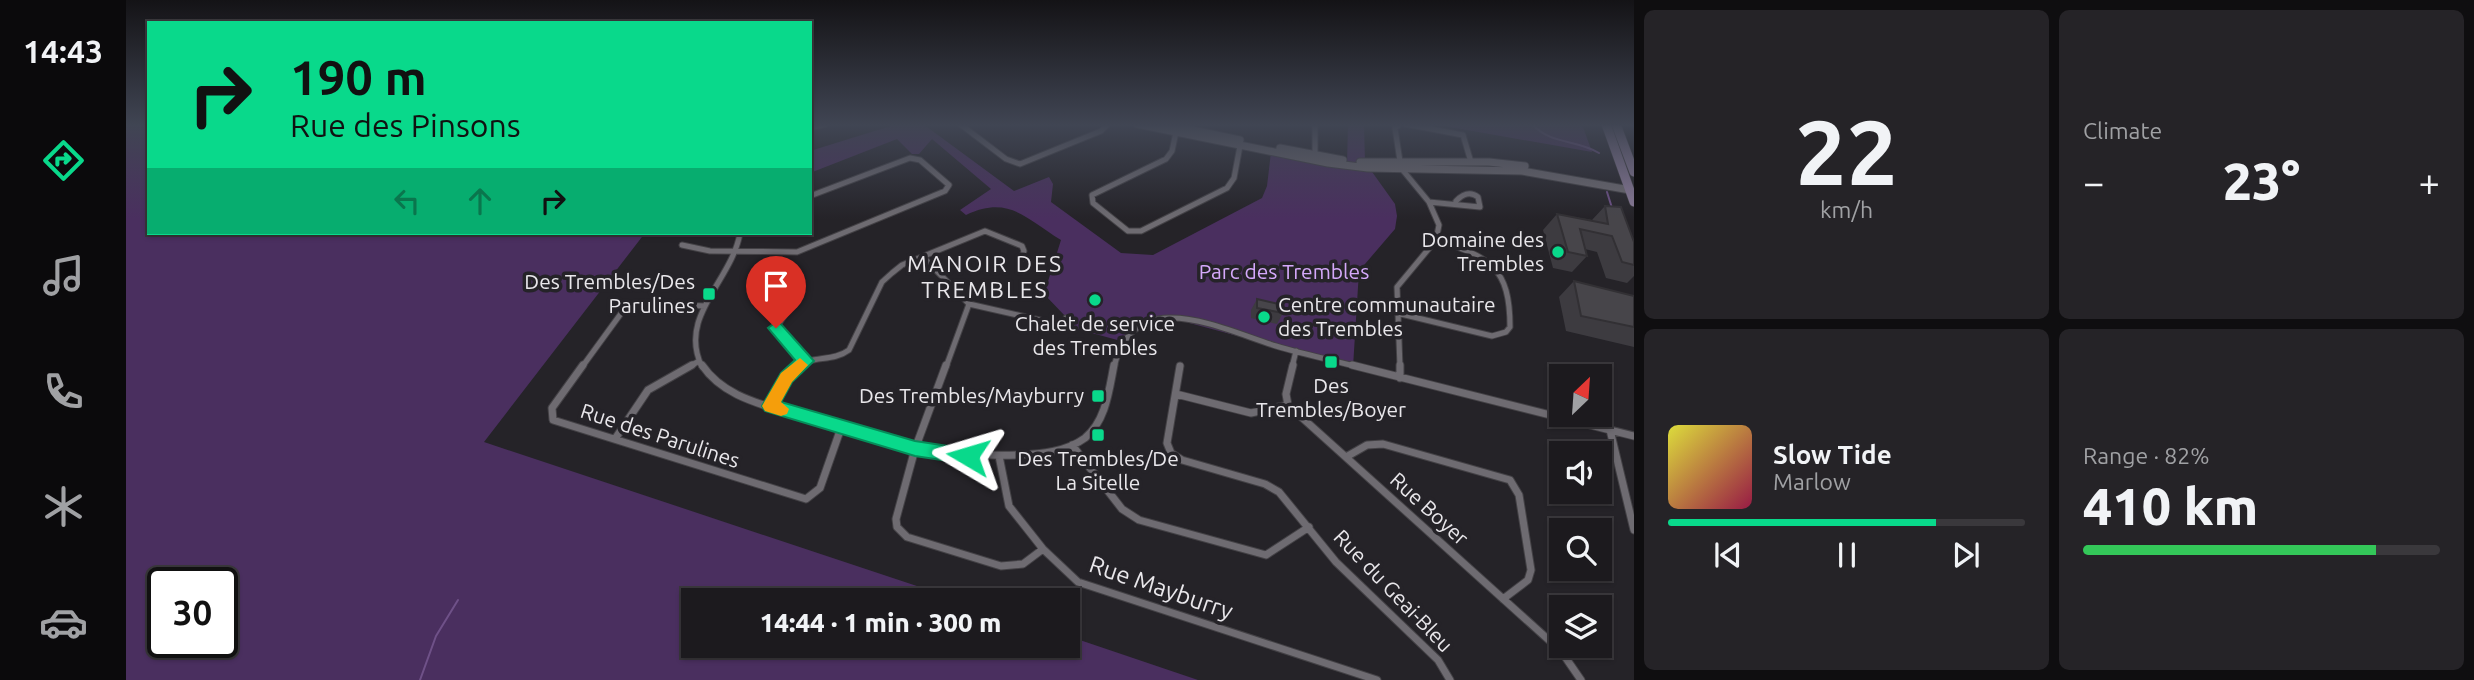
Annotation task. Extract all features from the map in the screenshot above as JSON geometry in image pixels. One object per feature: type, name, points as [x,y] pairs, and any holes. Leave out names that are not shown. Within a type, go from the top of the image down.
[{"type":"main road","points":[[1618,156],[1634,202]]},
{"type":"street","points":[[1002,156],[1020,164],[1040,156]]},
{"type":"street","points":[[1168,156],[1091,198],[1128,231],[1141,231],[1227,188],[1234,178],[1238,156]]},
{"type":"street","points":[[1304,156],[1400,165],[1522,171],[1631,188]]},
{"type":"street","points":[[1399,156],[1400,165],[1429,202],[1439,225],[1436,240],[1397,287],[1400,378]]},
{"type":"street","points":[[1469,156],[1471,162]]},
{"type":"street","points":[[681,245],[710,251],[797,252],[945,191],[949,185],[920,160],[910,158],[812,195]]},
{"type":"street","points":[[1400,165],[1471,162],[1512,164],[1631,188]]},
{"type":"street","points":[[1429,202],[1456,201]]},
{"type":"street","points":[[771,406],[786,377],[806,361],[845,354],[882,282],[898,267],[989,231],[1022,246],[1019,262]]},
{"type":"street","points":[[740,235],[737,252],[727,274],[705,306],[695,336],[699,361],[710,378],[724,390],[915,449],[954,456],[999,456],[1046,453],[1072,445],[1088,435],[1100,419],[1118,347],[1125,335],[1140,323],[1163,318],[1179,319],[1400,378],[1634,436]]},
{"type":"street","points":[[1397,313],[1492,336],[1506,332],[1510,327],[1503,275],[1498,266],[1480,255],[1436,240]]},
{"type":"street","points":[[923,257],[969,304],[1066,326],[1066,317]]},
{"type":"street","name":"Rue des Parulines","points":[[705,306],[638,303],[625,308],[552,408],[553,420],[806,499],[820,488],[841,428]]},
{"type":"street","points":[[969,304],[915,449],[896,519],[901,533],[1001,566],[1023,564],[1043,549]]},
{"type":"street","points":[[788,310],[778,321],[776,328],[806,361]]},
{"type":"street","points":[[1175,394],[1251,414],[1288,405],[1286,394],[1296,351]]},
{"type":"street","points":[[615,439],[649,390],[699,361]]},
{"type":"street","name":"Rue du Geai-Bleu","points":[[1180,366],[1167,443],[1171,453],[1182,460],[1272,487],[1309,527],[1336,562],[1438,660],[1450,680]]},
{"type":"street","name":"Rue Boyer","points":[[1288,405],[1561,651],[1581,680]]},
{"type":"street","points":[[1610,430],[1634,530]]},
{"type":"street","points":[[1346,457],[1367,445],[1383,444],[1510,481],[1519,495],[1531,570],[1528,580],[1503,599]]},
{"type":"street","points":[[1072,445],[1122,509],[1139,520],[1266,555],[1309,527]]},
{"type":"street","name":"Rue Mayburry","points":[[999,456],[1009,506],[1063,571],[1086,586],[1377,680]]},
{"type":"green space","points":[[126,156],[147,156],[147,235],[643,235],[484,442],[923,588],[681,588],[681,658],[1080,658],[1080,640],[1198,680],[126,680]]},
{"type":"green space","name":"Parc des Trembles","points":[[812,156],[854,156],[812,172]]},
{"type":"green space","name":"Parc des Trembles","points":[[952,156],[966,156],[1014,191],[1049,177],[1053,184],[1051,202],[1121,253],[1153,255],[1262,198],[1267,186],[1271,156],[1293,156],[1347,165],[1347,156],[1365,156],[1365,162],[1395,204],[1397,216],[1395,229],[1359,271],[1353,367],[1171,318],[1140,323],[1121,341],[1066,326],[1066,317],[1044,294],[1061,240],[1026,217],[1005,208],[981,209],[966,215],[960,210],[991,189]]},
{"type":"building","points":[[1605,206],[1621,207],[1634,242],[1634,265],[1622,262],[1612,236],[1580,229],[1587,256],[1568,252],[1557,214],[1608,224]]},
{"type":"building","points":[[1574,281],[1634,296],[1634,327],[1581,316]]},
{"type":"building","points":[[1257,299],[1283,305],[1283,313],[1257,308]]},
{"type":"waterway","points":[[1607,192],[1612,208]]},
{"type":"waterway","points":[[420,680],[436,636],[458,600]]},
{"type":"slow traffic","points":[[781,409],[771,406],[786,377],[800,365]]},
{"type":"place","name":"Domaine des Trembles","points":[[1558,252]]},
{"type":"place","name":"Des Trembles/Des Parulines","points":[[709,294]]},
{"type":"place","name":"Chalet de service des Trembles","points":[[1095,300]]},
{"type":"place","name":"Centre communautaire des Trembles","points":[[1264,317]]},
{"type":"place","name":"Des Trembles/Boyer","points":[[1331,362]]},
{"type":"place","name":"Des Trembles/Mayburry","points":[[1098,396]]},
{"type":"place","name":"Des Trembles/De La Sitelle","points":[[1098,435]]},
{"type":"district","name":"MANOIR DES TREMBLES","points":[[985,277]]},
{"type":"route","points":[[776,328],[780,336],[806,361],[786,377],[771,406],[915,449],[968,456]]}]
